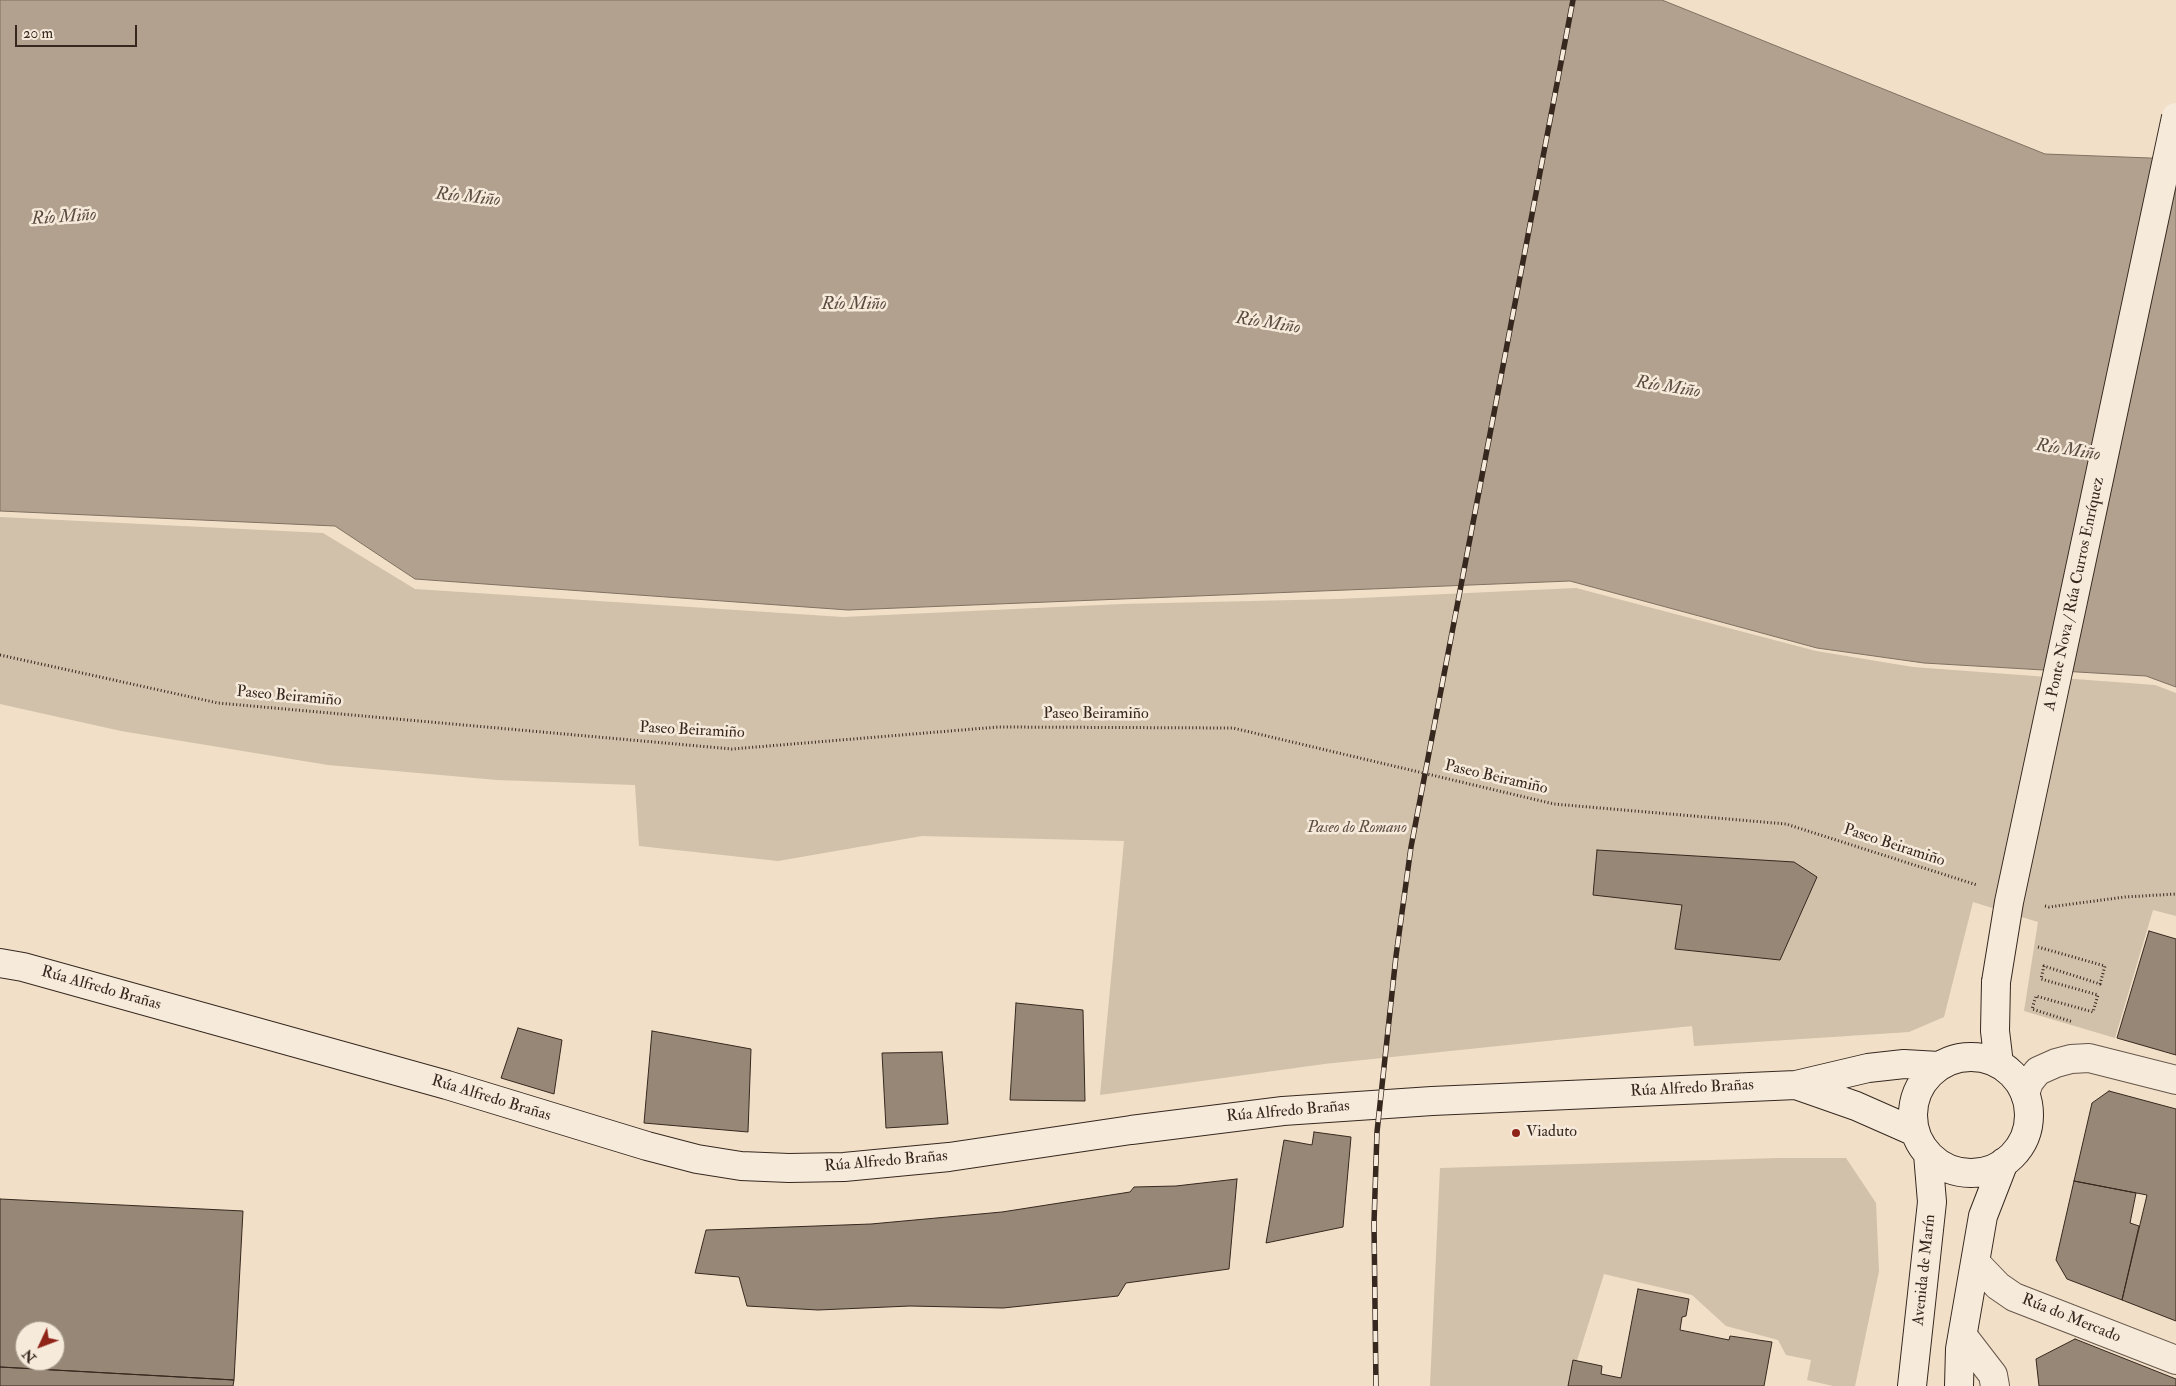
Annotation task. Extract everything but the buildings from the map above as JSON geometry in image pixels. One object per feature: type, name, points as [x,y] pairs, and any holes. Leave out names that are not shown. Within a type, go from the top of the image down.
[{"type":"street","name":"A Ponte Nova / Rúa Curros Enríquez","points":[[1996,982],[2009,902],[2176,117]]},
{"type":"street","name":"Rúa Alfredo Brañas","points":[[0,963],[447,1085],[646,1146],[697,1159],[741,1166],[789,1168],[844,1167],[949,1157],[1131,1130],[1283,1111],[1432,1101],[1796,1085],[1868,1068],[1904,1064],[1939,1066]]},
{"type":"street","points":[[1966,1057],[1996,982]]},
{"type":"street","points":[[1996,982],[1994,1031],[1999,1064]]},
{"type":"street","points":[[1966,1057],[1983,1058],[1999,1064],[2019,1082],[2025,1094],[2028,1108],[2028,1124],[2016,1151],[2004,1162],[1990,1169],[1973,1173],[1941,1164],[1922,1143],[1913,1113],[1916,1095],[1926,1078],[1939,1066],[1966,1057]]},
{"type":"street","points":[[2025,1094],[2029,1082],[2038,1071],[2056,1063],[2089,1058],[2176,1080]]},
{"type":"street","name":"Rúa Alfredo Brañas","points":[[1796,1085],[1856,1106],[1922,1143]]},
{"type":"street","name":"Avenida de Marín","points":[[1912,1386],[1932,1202],[1922,1143]]},
{"type":"street","points":[[1959,1386],[1963,1336],[1983,1216],[2004,1162]]},
{"type":"street","name":"Rúa do Mercado","points":[[1976,1264],[1998,1286],[2014,1297],[2176,1360]]},
{"type":"street","points":[[1963,1336],[1992,1375],[1995,1386]]},
{"type":"path","name":"Paseo Beiramiño","points":[[0,655],[218,703],[732,749],[998,727],[1233,728],[1554,804],[1786,824],[1980,886]]},
{"type":"path","points":[[2042,905],[2049,907],[2125,897],[2176,894]]},
{"type":"path","points":[[2029,944],[2104,966],[2100,984],[2044,966],[2041,979],[2098,995],[2093,1012],[2036,996],[2032,1010],[2086,1025],[2089,1058]]},
{"type":"green space","name":"Paseo do Romano","points":[[0,517],[323,533],[415,589],[843,617],[1122,604],[1338,599],[1576,588],[1816,651],[1913,667],[2155,685],[2176,693],[2176,916],[2153,910],[2115,1038],[2024,1011],[2038,922],[1973,902],[1944,1017],[1909,1032],[1694,1046],[1692,1026],[1324,1064],[1100,1095],[1124,841],[922,836],[778,861],[639,846],[635,785],[497,780],[328,765],[121,731],[0,704]]},
{"type":"green space","points":[[1779,1158],[1846,1158],[1876,1203],[1879,1271],[1855,1386],[1833,1386],[1807,1380],[1811,1360],[1786,1355],[1778,1340],[1726,1326],[1692,1295],[1604,1274],[1569,1386],[1430,1386],[1440,1168]]},
{"type":"water","name":"Río Miño","points":[[0,0],[1662,0],[2045,154],[2176,159],[2176,687],[2146,676],[1924,663],[1817,648],[1570,581],[848,610],[415,579],[335,526],[0,511]]},
{"type":"railway","points":[[1376,1386],[1374,1223],[1377,1132],[1396,956],[1411,847],[1573,0]]},
{"type":"place","name":"Viaduto","points":[[1516,1133]]}]
